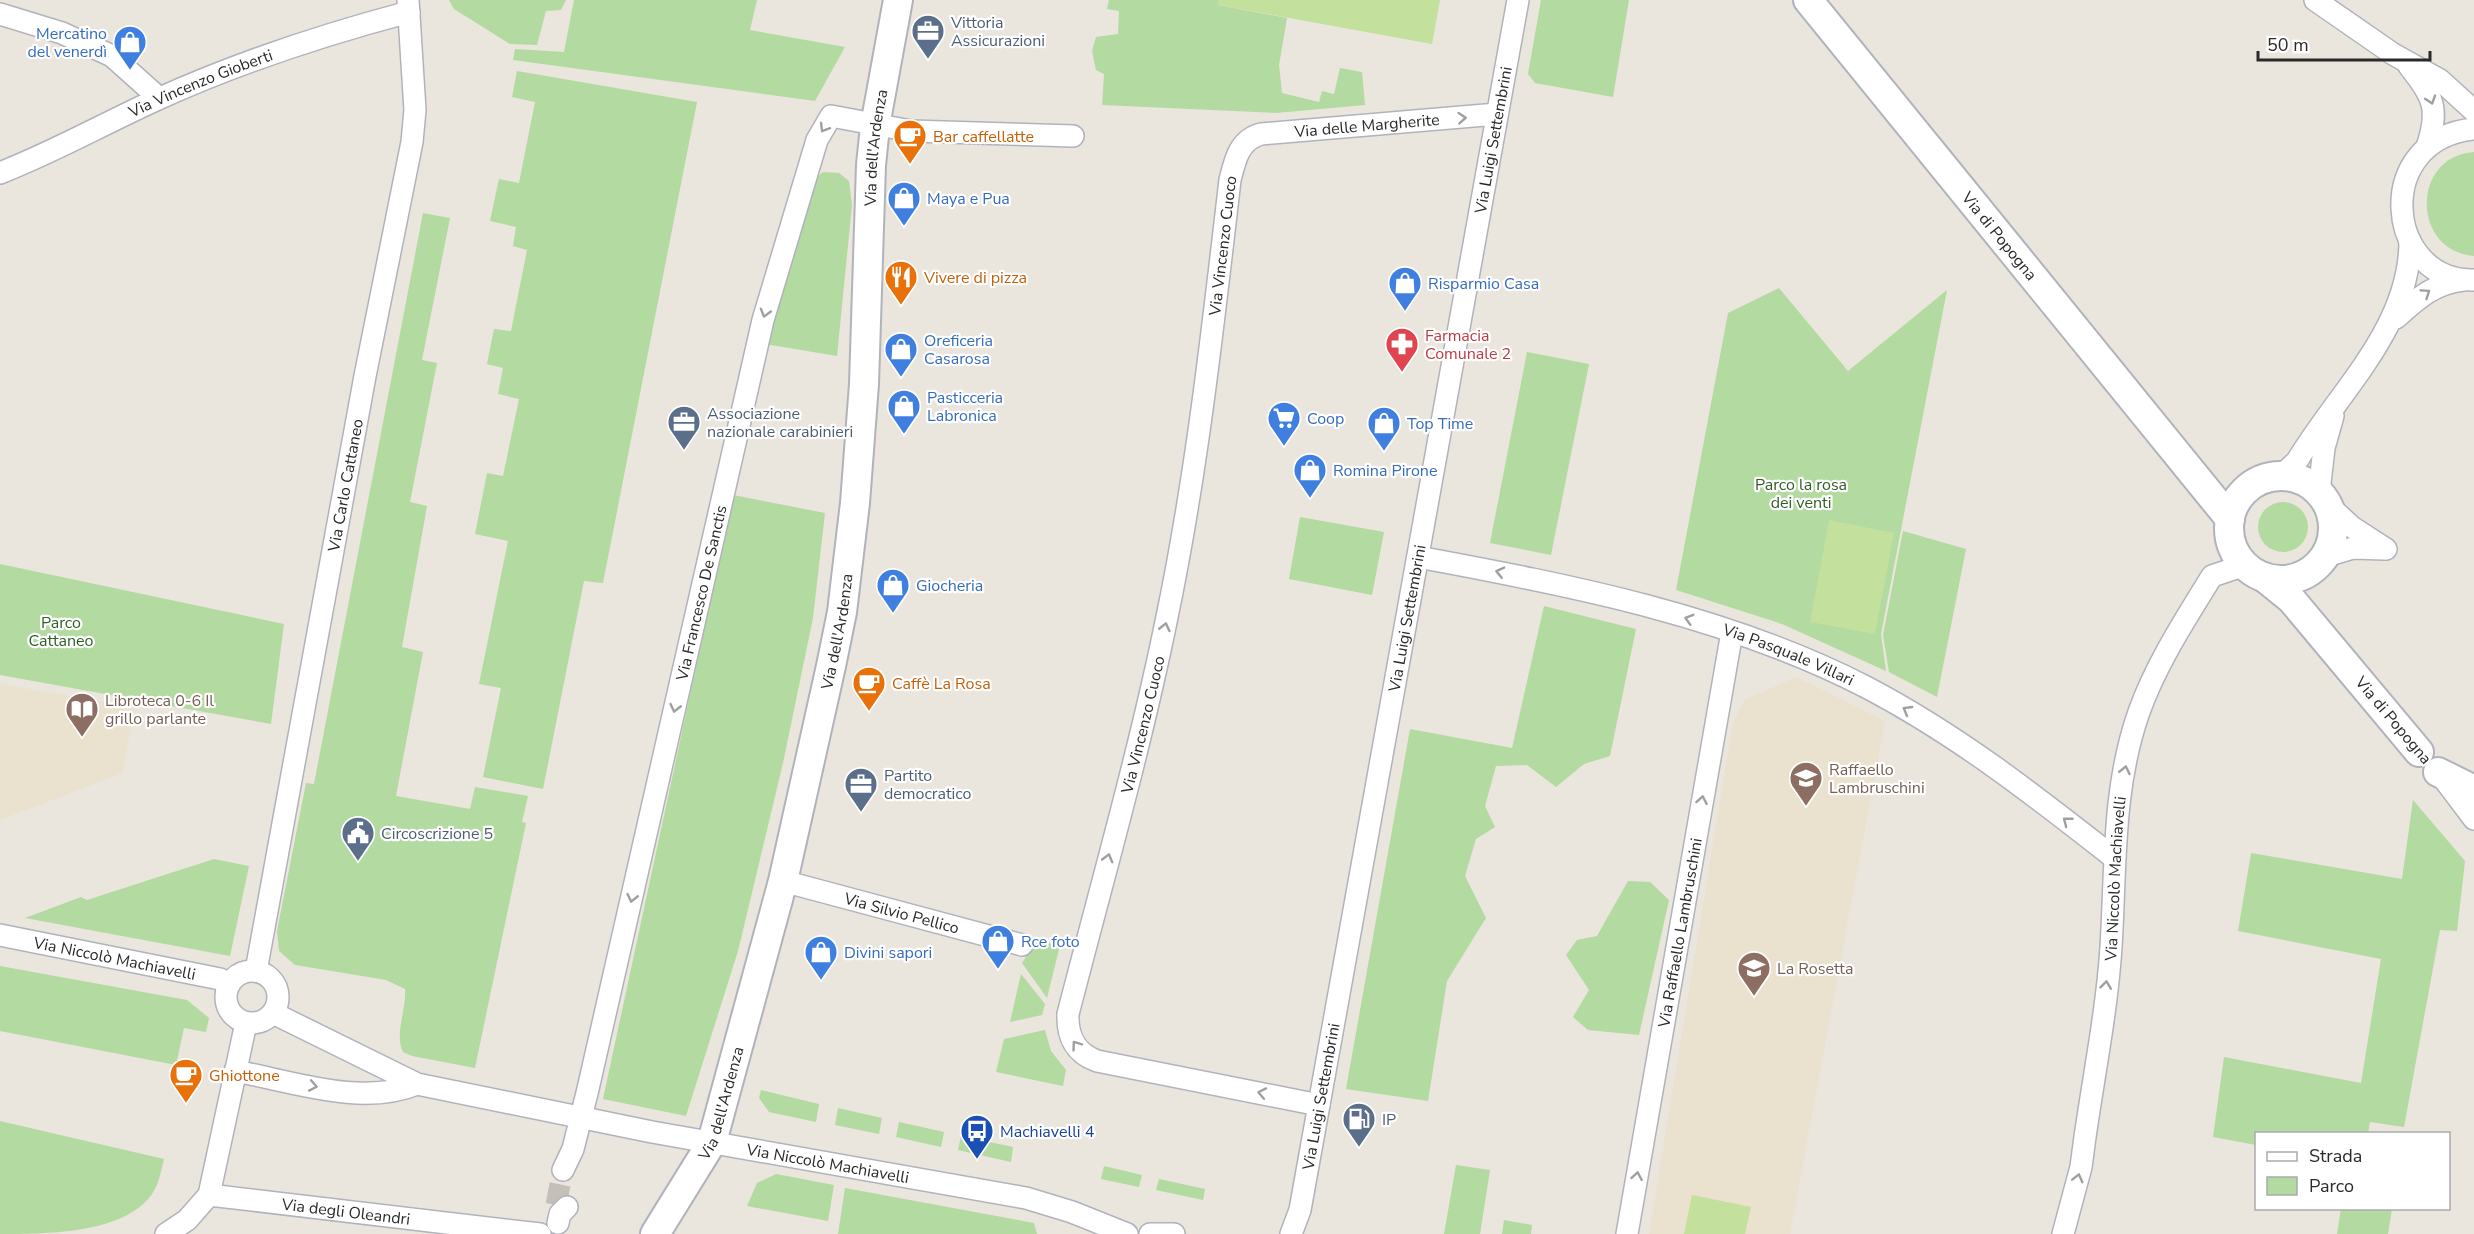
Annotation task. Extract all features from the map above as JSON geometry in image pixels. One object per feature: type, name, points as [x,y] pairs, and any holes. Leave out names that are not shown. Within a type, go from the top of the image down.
[{"type":"main road","name":"Via dell'Ardenza","points":[[655,1234],[712,1142],[783,881],[831,666],[849,554],[864,384],[869,207],[876,126],[898,0]]},
{"type":"main road","name":"Via di Popogna","points":[[1808,0],[2229,519]]},
{"type":"main road","points":[[2194,473],[2226,482],[2271,478],[2308,483],[2323,499],[2333,531],[2320,562],[2299,577],[2282,580],[2256,573],[2232,546],[2229,519],[2240,495],[2271,478]]},
{"type":"main road","name":"Via di Popogna","points":[[2320,562],[2315,604],[2325,638]]},
{"type":"main road","name":"Via di Popogna","points":[[2256,573],[2291,599],[2428,762],[2474,790]]},
{"type":"street","name":"Via Luigi Settembrini","points":[[1291,1234],[1300,1210],[1518,0]]},
{"type":"street","points":[[2314,0],[2405,61],[2440,80],[2474,111]]},
{"type":"street","name":"Via Vincenzo Gioberti","points":[[0,172],[25,163],[159,98],[408,6]]},
{"type":"street","name":"Via Carlo Cattaneo","points":[[256,971],[365,376],[412,142],[415,110],[408,6]]},
{"type":"street","points":[[0,14],[62,33],[112,56],[159,98]]},
{"type":"street","points":[[2271,478],[2297,461],[2336,404],[2391,322],[2409,276],[2410,241],[2403,222],[2402,192],[2408,172],[2427,147],[2433,129],[2434,107],[2426,87],[2405,61]]},
{"type":"street","name":"Via delle Margherite","points":[[1242,147],[1254,136],[1262,134],[1497,114]]},
{"type":"street","name":"Via Francesco De Sanctis","points":[[581,1118],[763,320],[817,140],[831,116],[876,126]]},
{"type":"street","points":[[876,126],[911,131],[1073,136]]},
{"type":"street","points":[[2427,147],[2452,133],[2474,129]]},
{"type":"street","name":"Via Vincenzo Cuoco","points":[[1242,147],[1237,155],[1230,180],[1205,394],[1167,617],[1068,1022],[1075,1046],[1086,1057],[1097,1061],[1319,1105]]},
{"type":"street","points":[[2410,241],[2435,268],[2471,280]]},
{"type":"street","points":[[2391,322],[2430,290],[2451,281],[2471,280]]},
{"type":"street","points":[[2320,562],[2353,548],[2386,549],[2352,526],[2323,499],[2324,448],[2336,404]]},
{"type":"street","name":"Via Pasquale Villari","points":[[1418,556],[1615,598],[1731,632],[1797,655],[1907,709],[1980,755],[2113,857]]},
{"type":"street","name":"Via Niccolò Machiavelli","points":[[2063,1234],[2081,1167],[2103,1015],[2111,947],[2113,857],[2119,800],[2132,736],[2147,692],[2165,656],[2212,576],[2236,568],[2256,573]]},
{"type":"street","name":"Via Raffaello Lambruschini","points":[[1627,1234],[1731,632]]},
{"type":"street","points":[[2428,762],[2474,819]]},
{"type":"street","name":"Via Silvio Pellico","points":[[783,881],[1022,945]]},
{"type":"street","name":"Via Niccolò Machiavelli","points":[[0,935],[220,979],[229,985]]},
{"type":"street","points":[[256,971],[265,974],[275,984],[278,1002],[273,1013],[261,1022],[246,1023],[230,1011],[226,996],[229,985],[240,974],[256,971]]},
{"type":"street","name":"Via Niccolò Machiavelli","points":[[273,1013],[417,1084],[581,1118],[1026,1198],[1082,1215],[1127,1234]]},
{"type":"street","points":[[166,1234],[187,1220],[209,1195],[246,1023]]},
{"type":"street","name":"Via Niccolò Machiavelli","points":[[235,1071],[365,1092],[391,1093],[417,1084]]},
{"type":"street","points":[[569,1171],[581,1118]]},
{"type":"street","name":"Via degli Oleandri","points":[[209,1195],[540,1234]]},
{"type":"street","points":[[1149,1234],[1174,1234]]},
{"type":"shaded area","points":[[1796,677],[1885,721],[1790,1234],[1649,1234],[1733,722],[1745,700]]},
{"type":"shaded area","points":[[0,684],[135,707],[122,773],[0,820]]},
{"type":"green space","points":[[449,0],[566,0],[561,10],[546,11],[537,45],[510,44],[454,9]]},
{"type":"green space","points":[[574,0],[757,0],[750,30],[845,47],[815,101],[513,60],[515,49],[564,52]]},
{"type":"green space","points":[[1109,0],[1218,0],[1218,5],[1287,18],[1279,65],[1282,93],[1319,102],[1322,91],[1334,94],[1340,68],[1362,72],[1365,105],[1276,113],[1102,105],[1104,74],[1096,70],[1092,51],[1096,37],[1118,34],[1119,11],[1107,9]]},
{"type":"green space","points":[[1218,0],[1440,0],[1432,44],[1218,5]]},
{"type":"green space","points":[[1541,0],[1629,0],[1613,97],[1535,83],[1528,74]]},
{"type":"green space","points":[[517,71],[697,102],[603,583],[584,581],[543,789],[483,777],[501,688],[479,684],[508,541],[475,534],[487,473],[503,476],[519,399],[498,394],[503,368],[487,364],[494,329],[511,331],[527,250],[513,246],[516,227],[490,221],[499,179],[519,183],[535,102],[512,97]]},
{"type":"green space","points":[[2474,152],[2474,256],[2453,250],[2439,238],[2430,222],[2427,204],[2430,185],[2439,169],[2453,157]]},
{"type":"green space","points":[[823,172],[839,173],[849,181],[852,205],[837,356],[765,344],[812,181]]},
{"type":"green space","points":[[423,213],[450,218],[422,360],[437,363],[410,502],[427,506],[402,647],[423,652],[396,796],[470,809],[475,787],[528,796],[522,822],[526,823],[475,1068],[412,1056],[403,1052],[400,1030],[405,989],[386,980],[295,965],[279,951],[277,931],[306,783],[314,784]]},
{"type":"green space","name":"Parco la rosa dei venti","points":[[1779,288],[1848,371],[1947,290],[1881,634],[1886,671],[1782,624],[1676,590],[1728,313]]},
{"type":"green space","points":[[1527,352],[1589,364],[1551,555],[1490,543]]},
{"type":"green space","points":[[733,495],[825,513],[813,618],[783,763],[738,951],[686,1116],[603,1099]]},
{"type":"green space","points":[[2278,502],[2288,502],[2301,509],[2308,522],[2308,532],[2301,545],[2288,552],[2278,552],[2269,548],[2262,541],[2258,532],[2258,522],[2262,513],[2269,506]]},
{"type":"green space","points":[[1300,517],[1384,532],[1372,595],[1289,579]]},
{"type":"green space","points":[[1829,520],[1894,533],[1875,634],[1810,622]]},
{"type":"green space","points":[[1903,531],[1966,549],[1937,697],[1889,672],[1883,635]]},
{"type":"green space","name":"Parco Cattaneo","points":[[0,564],[284,624],[271,724],[0,675]]},
{"type":"green space","points":[[1544,606],[1636,629],[1610,756],[1584,764],[1556,787],[1527,765],[1496,766],[1485,806],[1495,827],[1476,839],[1465,876],[1486,918],[1447,981],[1428,1101],[1346,1089],[1410,729],[1512,748]]},
{"type":"green space","points":[[2413,800],[2465,861],[2457,931],[2440,930],[2404,1127],[2370,1122],[2368,1132],[2255,1132],[2255,1145],[2213,1137],[2224,1057],[2361,1083],[2381,959],[2238,931],[2251,853],[2402,879]]},
{"type":"green space","points":[[214,859],[249,866],[230,956],[25,918],[81,897],[87,900]]},
{"type":"green space","points":[[1628,881],[1650,882],[1669,900],[1639,1035],[1588,1030],[1573,1017],[1589,990],[1566,955],[1577,940],[1597,936]]},
{"type":"green space","points":[[1036,941],[1060,945],[1047,998],[1022,963]]},
{"type":"green space","points":[[0,966],[187,1000],[209,1018],[206,1032],[184,1028],[176,1065],[0,1031]]},
{"type":"green space","points":[[1021,974],[1045,1004],[1042,1015],[1010,1022]]},
{"type":"green space","points":[[1045,1030],[1051,1051],[1066,1070],[1063,1086],[996,1072],[1004,1039]]},
{"type":"green space","points":[[761,1090],[819,1104],[816,1122],[769,1112],[759,1098]]},
{"type":"green space","points":[[838,1108],[882,1118],[879,1134],[835,1125]]},
{"type":"green space","points":[[0,1121],[164,1159],[160,1177],[152,1194],[139,1207],[123,1217],[82,1229],[0,1234]]},
{"type":"green space","points":[[899,1122],[944,1132],[941,1147],[896,1137]]},
{"type":"green space","points":[[961,1136],[1013,1147],[1011,1162],[958,1150]]},
{"type":"green space","points":[[1456,1165],[1490,1170],[1480,1234],[1444,1234]]},
{"type":"green space","points":[[1104,1166],[1142,1175],[1139,1187],[1101,1179]]},
{"type":"green space","points":[[776,1174],[834,1185],[828,1221],[747,1206],[757,1183]]},
{"type":"green space","points":[[1159,1179],[1205,1189],[1203,1200],[1156,1190]]},
{"type":"green space","points":[[845,1188],[1034,1223],[1037,1234],[838,1234]]},
{"type":"green space","points":[[1692,1195],[1751,1207],[1745,1234],[1684,1234]]},
{"type":"green space","points":[[2341,1210],[2392,1210],[2388,1234],[2337,1234]]},
{"type":"green space","points":[[1504,1220],[1532,1225],[1531,1234],[1502,1234]]},
{"type":"tunnel","points":[[556,1205],[563,1170]]},
{"type":"place","name":"Vittoria Assicurazioni","points":[[928,60]]},
{"type":"place","name":"Mercatino del venerdì","points":[[130,71]]},
{"type":"place","name":"Bar caffellatte","points":[[910,165]]},
{"type":"place","name":"Maya e Pua","points":[[904,227]]},
{"type":"place","name":"Vivere di pizza","points":[[901,306]]},
{"type":"place","name":"Risparmio Casa","points":[[1405,312]]},
{"type":"place","name":"Farmacia Comunale 2","points":[[1402,373]]},
{"type":"place","name":"Oreficeria Casarosa","points":[[901,378]]},
{"type":"place","name":"Pasticceria Labronica","points":[[904,435]]},
{"type":"place","name":"Coop","points":[[1284,447]]},
{"type":"place","name":"Associazione nazionale carabinieri","points":[[684,451]]},
{"type":"place","name":"Top Time","points":[[1384,452]]},
{"type":"place","name":"Romina Pirone","points":[[1310,499]]},
{"type":"place","name":"Giocheria","points":[[893,614]]},
{"type":"place","name":"Caffè La Rosa","points":[[869,712]]},
{"type":"place","name":"Libroteca 0-6 Il grillo parlante","points":[[82,738]]},
{"type":"place","name":"Raffaello Lambruschini","points":[[1806,807]]},
{"type":"place","name":"Partito democratico","points":[[861,813]]},
{"type":"place","name":"Circoscrizione 5","points":[[358,862]]},
{"type":"place","name":"Rce foto","points":[[998,970]]},
{"type":"place","name":"Divini sapori","points":[[821,981]]},
{"type":"place","name":"La Rosetta","points":[[1754,997]]},
{"type":"place","name":"Ghiottone","points":[[186,1104]]},
{"type":"place","name":"IP","points":[[1359,1148]]},
{"type":"place","name":"Machiavelli 4","points":[[977,1160]]}]
